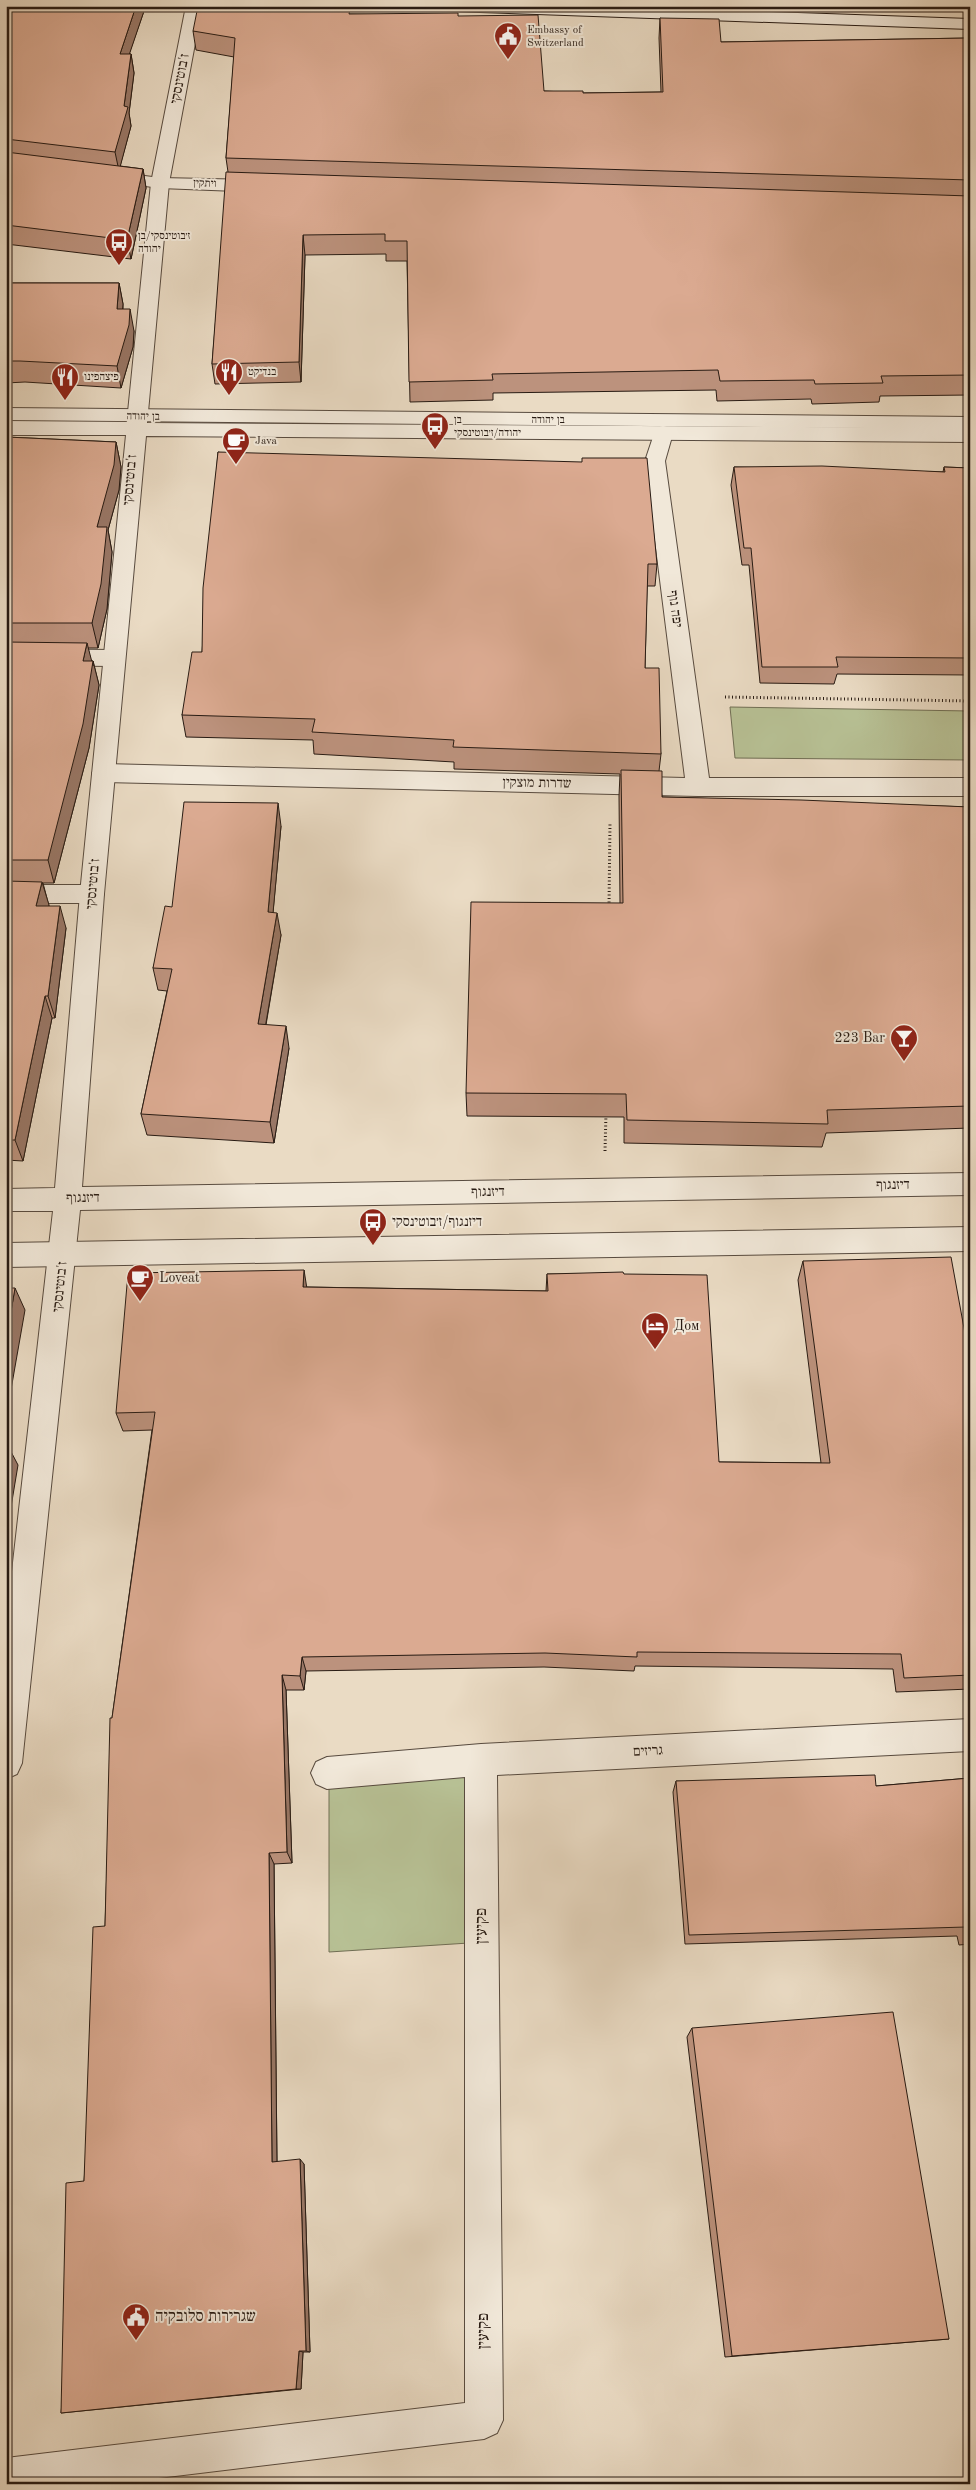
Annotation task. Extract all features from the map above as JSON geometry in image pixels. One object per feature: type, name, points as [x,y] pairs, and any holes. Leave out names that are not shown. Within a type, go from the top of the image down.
[{"type":"street","name":"ז'בוטינסקי","points":[[6,1763],[63,1255],[92,894],[160,183],[194,6]]},
{"type":"street","points":[[449,6],[970,24]]},
{"type":"street","name":"ויתקין","points":[[93,175],[160,183],[278,186]]},
{"type":"street","name":"בן יהודה","points":[[6,414],[136,423],[663,433],[970,435]]},
{"type":"street","name":"בן יהודה","points":[[6,428],[136,423],[970,423]]},
{"type":"street","name":"יפה נוף","points":[[663,433],[655,461],[698,787]]},
{"type":"street","points":[[6,657],[114,658]]},
{"type":"street","name":"שדרות מוצקין","points":[[104,773],[698,787],[970,788]]},
{"type":"street","points":[[6,894],[92,894]]},
{"type":"street","name":"דיזנגוף","points":[[6,1200],[967,1186]]},
{"type":"street","points":[[6,1255],[970,1239]]},
{"type":"street","name":"גריזים","points":[[326,1773],[481,1760],[970,1735]]},
{"type":"street","name":"פקיעין","points":[[6,2477],[484,2420],[481,1760]]},
{"type":"path","points":[[687,697],[970,700]]},
{"type":"path","points":[[608,913],[610,784]]},
{"type":"path","points":[[605,1190],[606,1111]]},
{"type":"green space","points":[[730,707],[970,711],[970,760],[735,758]]},
{"type":"green space","points":[[471,1777],[469,1943],[329,1952],[329,1779]]},
{"type":"building","points":[[6,6],[136,6],[120,54],[131,54],[124,106],[128,107],[115,152],[6,139]]},
{"type":"building","points":[[198,6],[282,6],[350,9],[349,14],[458,13],[458,16],[538,15],[544,91],[583,91],[583,93],[663,92],[660,18],[719,19],[721,42],[970,38],[970,180],[226,158],[235,38],[193,31]]},
{"type":"building","points":[[6,152],[143,169],[127,240],[6,225]]},
{"type":"building","points":[[226,172],[970,196],[970,375],[881,376],[883,383],[815,384],[814,380],[720,381],[718,370],[492,374],[493,380],[409,382],[407,241],[385,241],[385,234],[303,235],[299,362],[212,364]]},
{"type":"building","points":[[6,283],[119,283],[117,309],[130,309],[129,325],[117,366],[6,361]]},
{"type":"building","points":[[6,437],[116,442],[114,465],[97,527],[107,527],[101,584],[92,623],[6,623]]},
{"type":"building","points":[[218,452],[582,462],[582,458],[647,458],[657,564],[648,564],[645,668],[659,668],[661,754],[453,747],[454,740],[312,732],[315,719],[182,715],[192,652],[202,652],[203,588]]},
{"type":"building","points":[[822,466],[945,472],[944,467],[970,468],[970,658],[836,657],[838,667],[762,667],[751,548],[744,548],[734,467]]},
{"type":"building","points":[[6,642],[87,643],[83,661],[93,661],[83,724],[48,860],[6,860]]},
{"type":"building","points":[[621,770],[662,771],[662,797],[801,800],[970,807],[970,1106],[827,1110],[828,1124],[627,1120],[626,1094],[466,1093],[471,902],[623,903]]},
{"type":"building","points":[[184,802],[278,803],[268,912],[277,913],[258,1024],[286,1026],[270,1122],[141,1114],[172,969],[153,968],[165,906],[172,907]]},
{"type":"building","points":[[6,881],[42,882],[36,906],[60,906],[48,996],[45,996],[15,1140],[6,1140]]},
{"type":"building","points":[[951,1257],[970,1361],[970,1675],[904,1678],[901,1654],[637,1652],[637,1657],[545,1653],[302,1657],[300,1676],[282,1675],[287,1852],[269,1853],[272,2162],[300,2159],[306,2351],[299,2351],[296,2389],[61,2413],[66,2183],[84,2181],[93,1927],[105,1926],[110,1718],[112,1718],[155,1412],[116,1413],[128,1273],[304,1270],[303,1287],[548,1291],[547,1274],[623,1272],[624,1274],[707,1275],[719,1462],[830,1463],[803,1261]]},
{"type":"building","points":[[6,1288],[15,1288],[6,1341]]},
{"type":"building","points":[[875,1775],[876,1786],[970,1778],[970,1936],[968,1936],[966,1927],[689,1935],[676,1781]]},
{"type":"building","points":[[893,2012],[949,2339],[732,2356],[692,2028]]},
{"type":"place","name":"Embassy of Switzerland","points":[[508,60]]},
{"type":"place","name":"ז׳בוטינסקי/בן יהודה","points":[[119,266]]},
{"type":"place","name":"בנדיקט","points":[[229,396]]},
{"type":"place","name":"פיצהפינו","points":[[65,401]]},
{"type":"place","name":"בן יהודה/ז׳בוטינסקי","points":[[435,450]]},
{"type":"place","name":"Java","points":[[236,465]]},
{"type":"place","name":"223 Bar","points":[[904,1062]]},
{"type":"place","name":"דיזנגוף/ז׳בוטינסקי","points":[[373,1246]]},
{"type":"place","name":"Loveat","points":[[140,1302]]},
{"type":"place","name":"Дом","points":[[655,1350]]},
{"type":"place","name":"שגרירות סלובקיה","points":[[136,2341]]}]
